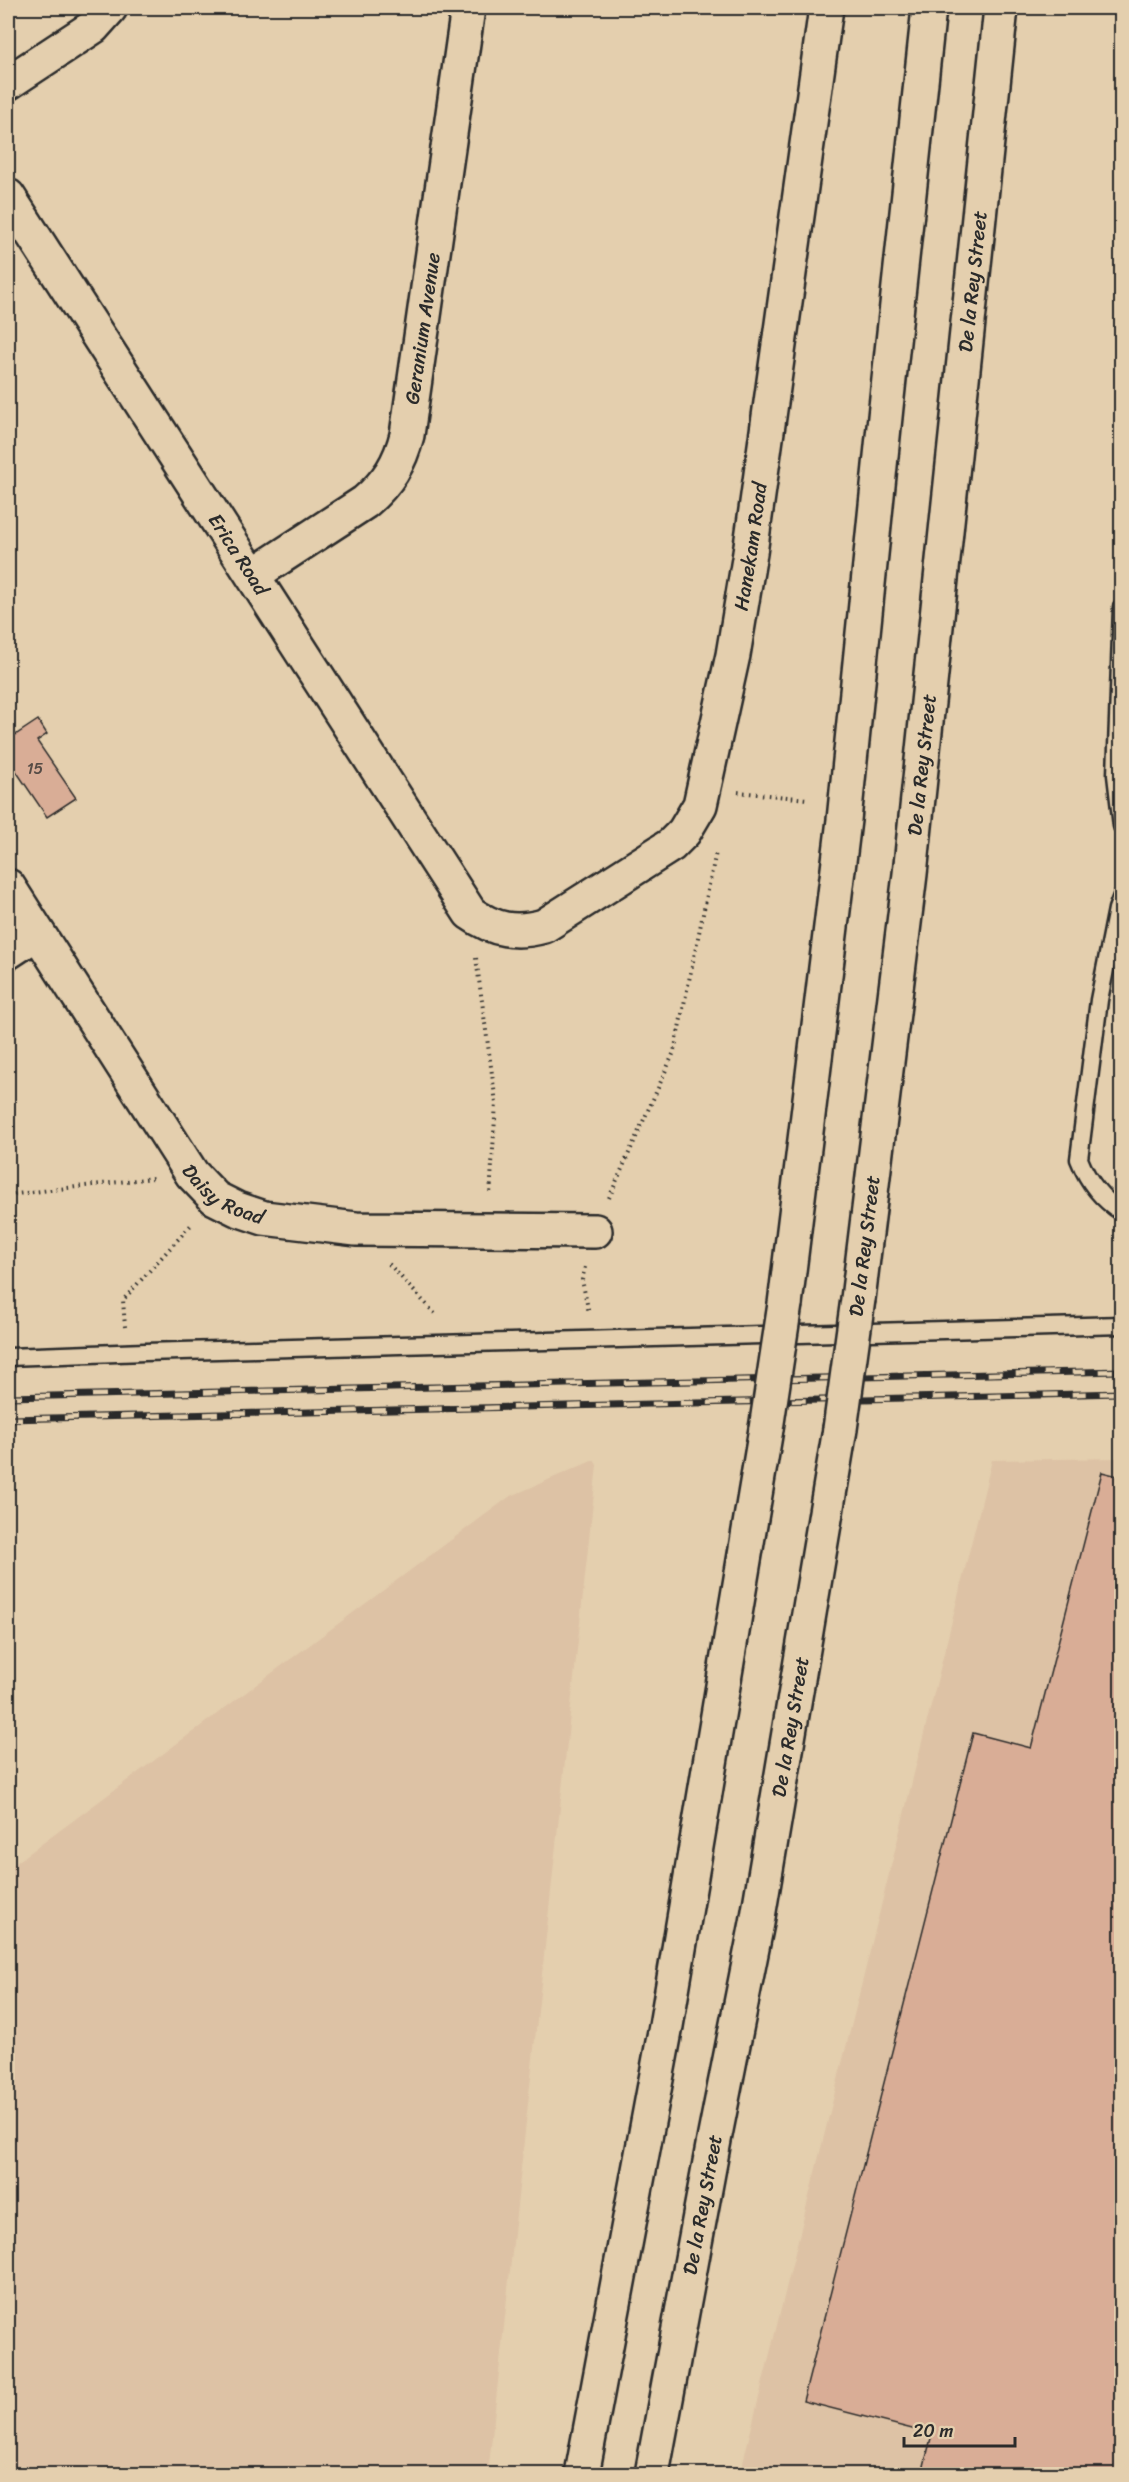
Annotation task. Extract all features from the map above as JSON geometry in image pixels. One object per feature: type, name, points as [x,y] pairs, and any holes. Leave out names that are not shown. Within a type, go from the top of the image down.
[{"type":"main road","points":[[8,83],[93,27],[110,8]]},
{"type":"main road","name":"Geranium Avenue","points":[[253,575],[365,502],[381,488],[393,472],[402,454],[409,423],[468,8]]},
{"type":"main road","name":"Hanekam Road","points":[[470,913],[495,928],[512,931],[544,926],[672,845],[694,818],[704,791],[733,655],[750,553],[826,8]]},
{"type":"main road","points":[[582,2475],[666,2026],[785,1304],[844,820],[929,8]]},
{"type":"main road","name":"De la Rey Street","points":[[652,2475],[757,1923],[840,1429],[910,874],[1000,8]]},
{"type":"main road","name":"Erica Road","points":[[8,196],[470,913]]},
{"type":"main road","name":"Daisy Road","points":[[8,886],[192,1174],[215,1198],[237,1209],[264,1218],[356,1228],[595,1231]]},
{"type":"main road","points":[[8,952],[37,933]]},
{"type":"lane","points":[[1122,607],[1116,775],[1122,825]]},
{"type":"lane","points":[[1122,896],[1117,909],[1099,1000],[1079,1159],[1086,1176],[1096,1190],[1122,1212]]},
{"type":"lane","points":[[8,1358],[128,1352],[1122,1325]]},
{"type":"path","points":[[731,792],[763,793],[807,799]]},
{"type":"path","points":[[594,1339],[582,1280],[595,1231],[674,1052],[719,838],[694,818]]},
{"type":"path","points":[[470,913],[496,1103],[489,1230]]},
{"type":"path","points":[[8,1195],[192,1174]]},
{"type":"path","points":[[128,1352],[123,1300],[215,1198]]},
{"type":"path","points":[[356,1228],[462,1343]]},
{"type":"shaded area","points":[[1121,1458],[1121,2474],[740,2474],[992,1460]]},
{"type":"shaded area","points":[[594,1460],[597,1465],[488,2474],[8,2474],[8,1869],[509,1497]]},
{"type":"building","points":[[38,720],[47,734],[37,741],[76,798],[47,817],[8,759],[8,740]]},
{"type":"building","points":[[1102,1472],[1122,1477],[1122,2454],[1116,2474],[922,2474],[932,2434],[803,2401],[973,1733],[1031,1748]]},
{"type":"building","points":[[765,2469],[786,2474],[764,2474]]},
{"type":"railway","points":[[8,1397],[1122,1371]]},
{"type":"railway","points":[[8,1419],[1122,1393]]}]
